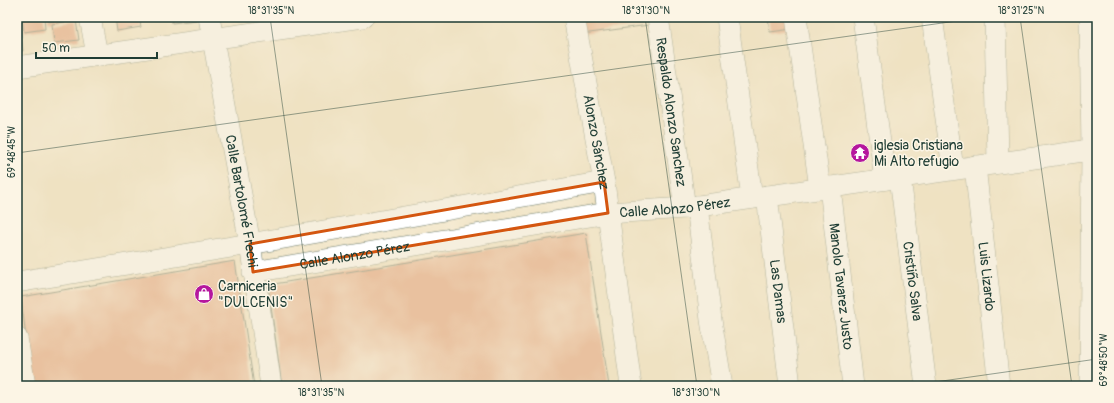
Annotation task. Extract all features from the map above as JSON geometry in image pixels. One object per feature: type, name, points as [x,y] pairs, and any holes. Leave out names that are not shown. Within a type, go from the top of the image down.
[{"type":"street","points":[[90,17],[97,55]]},
{"type":"street","name":"Calle Bartolomé Frechi","points":[[209,17],[250,244],[271,386]]},
{"type":"street","points":[[17,67],[212,39],[335,19],[363,17]]},
{"type":"street","name":"Alonzo Sánchez","points":[[574,17],[604,182],[631,386]]},
{"type":"street","name":"Respaldo Alonzo Sanchez","points":[[658,17],[722,386]]},
{"type":"street","name":"Las Damas","points":[[727,17],[760,197],[790,386]]},
{"type":"street","name":"Manolo Tavarez Justo","points":[[796,17],[825,188],[853,386]]},
{"type":"street","name":"Cristiño Salva","points":[[862,17],[892,178],[926,386]]},
{"type":"street","points":[[932,17],[953,170]]},
{"type":"street","points":[[995,17],[998,163]]},
{"type":"street","points":[[1090,17],[1095,149],[1090,386]]},
{"type":"street","name":"Calle Alonzo Pérez","points":[[254,272],[608,213],[691,207],[1095,149]]},
{"type":"street","name":"Luis Lizardo","points":[[974,166],[999,386]]},
{"type":"street","name":"Calle Alonzo Pérez","points":[[17,282],[250,244],[604,182]]},
{"type":"street","points":[[17,338],[25,386]]},
{"type":"highlighted area","points":[[604,182],[608,213],[253,272],[250,244]]},
{"type":"building","points":[[22,17],[44,17],[45,29],[24,32]]},
{"type":"building","points":[[47,17],[76,17],[76,18],[48,22]]},
{"type":"building","points":[[115,17],[139,17],[141,27],[117,31]]},
{"type":"building","points":[[171,17],[196,17],[197,20],[172,23]]},
{"type":"building","points":[[580,17],[648,17],[649,25],[582,34]]},
{"type":"building","points":[[768,17],[791,17],[792,29],[770,32]]},
{"type":"building","points":[[76,20],[79,40],[54,43],[52,24]]},
{"type":"building","points":[[17,30],[21,30],[23,51],[17,51]]},
{"type":"building","points":[[586,233],[609,386],[282,386],[268,285]]},
{"type":"building","points":[[235,261],[254,386],[32,386],[21,297]]},
{"type":"place","name":"iglesia Cristiana Mi Alto refugio","points":[[860,153]]},
{"type":"place","name":"Carniceria \"DULCENIS\"","points":[[204,294]]}]
